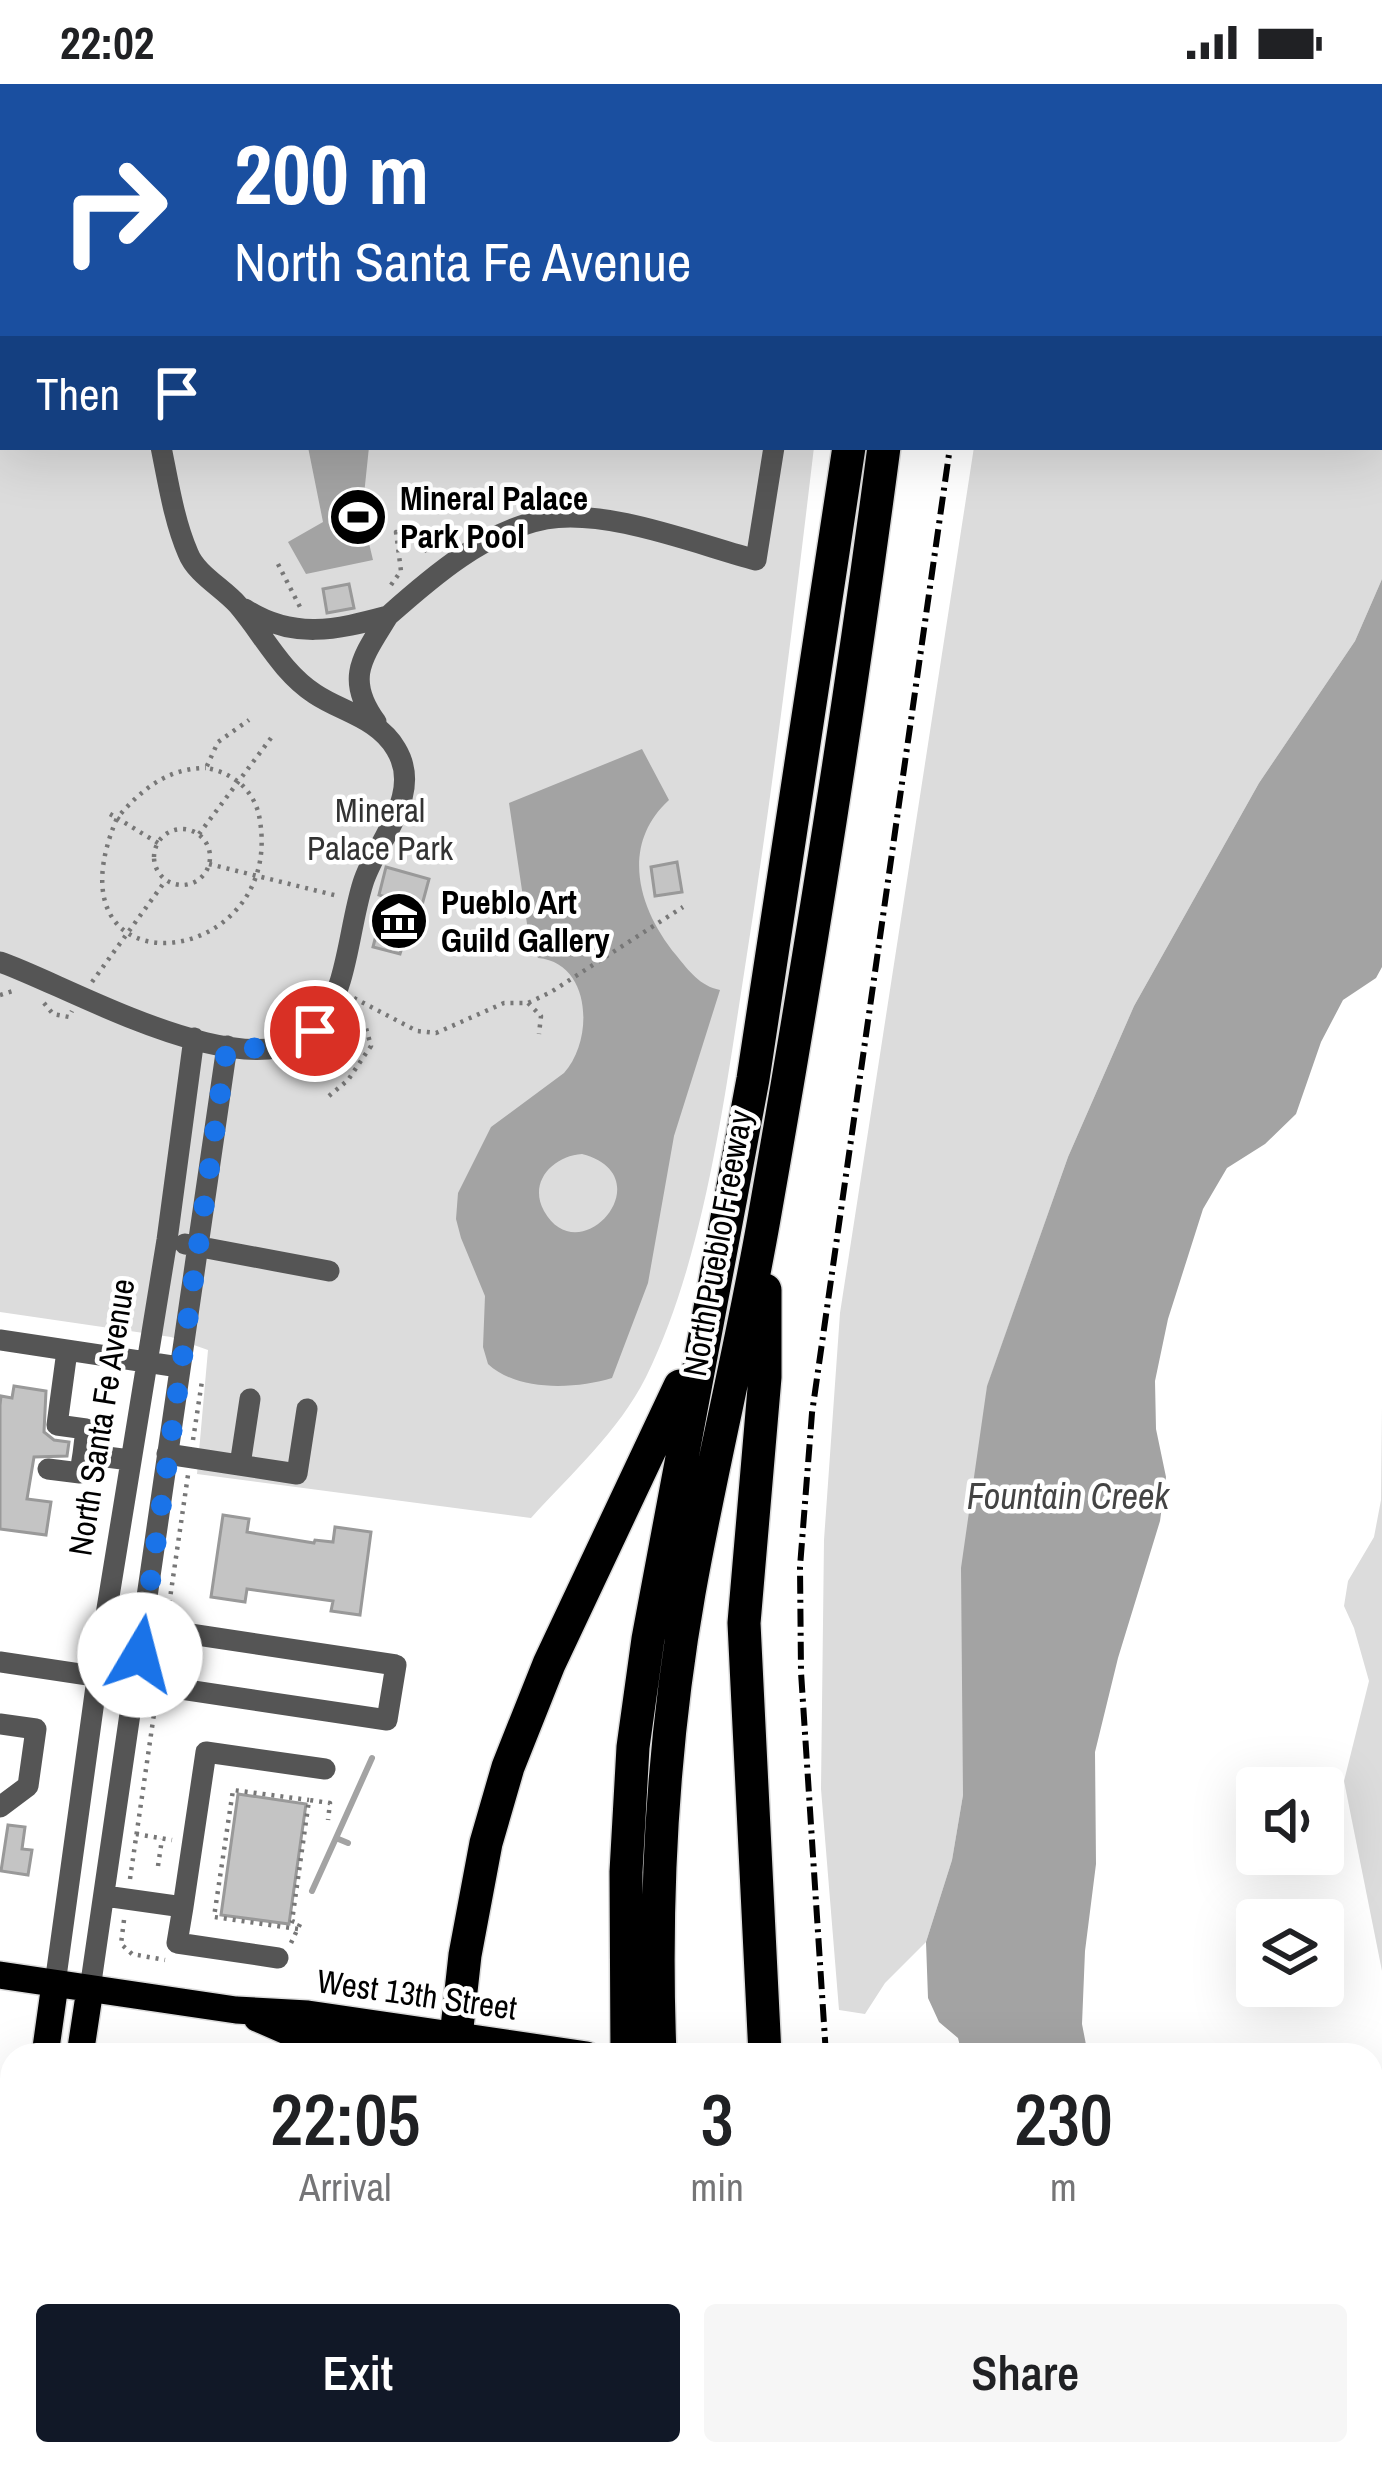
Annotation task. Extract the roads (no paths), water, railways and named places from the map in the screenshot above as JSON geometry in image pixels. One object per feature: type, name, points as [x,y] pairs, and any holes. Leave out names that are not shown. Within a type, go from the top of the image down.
[{"type":"highway","name":"North Pueblo Freeway","points":[[656,2043],[641,1985],[626,1872],[634,1747],[648,1639],[753,1079],[849,450]]},
{"type":"highway","name":"North Pueblo Freeway","points":[[629,2043],[659,1872],[688,1595],[764,1222],[884,450]]},
{"type":"highway","points":[[764,1222],[765,1377],[744,1623],[764,2043]]},
{"type":"highway","points":[[454,2043],[487,1843],[508,1766],[705,1328]]},
{"type":"main road","name":"West 13th Street","points":[[0,1976],[236,2010],[308,2014],[445,2043]]},
{"type":"main road","name":"North Santa Fe Avenue","points":[[47,2043],[56,1984]]},
{"type":"main road","name":"North Santa Fe Avenue","points":[[82,2043],[90,1989]]},
{"type":"main road","name":"West 13th Street","points":[[236,2010],[303,2038],[335,2043]]},
{"type":"street","points":[[162,450],[188,556],[236,603],[300,683],[383,732]]},
{"type":"street","points":[[0,962],[81,998],[194,1038],[227,1046],[277,1048],[299,1042],[315,1031],[331,1005],[358,901],[405,790],[402,762],[362,703],[357,679],[388,616],[449,566],[515,528],[550,518],[621,524],[756,560],[774,450]]},
{"type":"street","points":[[236,603],[263,620],[307,632],[326,632],[388,616]]},
{"type":"street","name":"North Santa Fe Avenue","points":[[56,1984],[194,1038]]},
{"type":"street","name":"North Santa Fe Avenue","points":[[90,1989],[116,1898],[147,1685],[167,1454],[227,1046]]},
{"type":"street","points":[[167,1240],[329,1271]]},
{"type":"street","points":[[0,1340],[179,1367]]},
{"type":"street","points":[[48,1468],[80,1473],[86,1429],[57,1425],[67,1351]]},
{"type":"street","points":[[240,1465],[250,1399]]},
{"type":"street","points":[[167,1454],[297,1474],[307,1408]]},
{"type":"street","points":[[83,1454],[130,1460]]},
{"type":"street","points":[[0,1662],[388,1720],[396,1665],[155,1629]]},
{"type":"street","points":[[0,1724],[36,1730],[28,1786],[0,1808]]},
{"type":"street","points":[[278,1958],[177,1942],[206,1752],[325,1769]]},
{"type":"street","points":[[116,1898],[183,1907]]},
{"type":"water","points":[[309,450],[369,450],[362,514],[373,560],[306,574],[288,542],[323,522]]},
{"type":"water","name":"Fountain Creek","points":[[1382,579],[1382,967],[1376,978],[1343,1000],[1321,1042],[1296,1114],[1265,1144],[1227,1168],[1203,1209],[1168,1319],[1155,1381],[1156,1429],[1166,1477],[1160,1521],[1095,1752],[1096,1864],[1085,1951],[1086,2043],[959,2043],[939,2022],[928,1998],[926,1942],[952,1860],[963,1795],[961,1568],[987,1386],[1068,1157],[1134,1006],[1259,783],[1355,641]]},
{"type":"water","points":[[642,749],[669,800],[644,837],[639,857],[644,898],[663,937],[690,972],[720,990],[674,1136],[648,1283],[612,1378],[582,1384],[531,1384],[488,1364],[483,1347],[485,1296],[456,1219],[458,1193],[491,1127],[564,1073],[574,1059],[583,1023],[578,988],[569,973],[538,958],[530,944],[509,803]],"holes":[[[582,1154],[606,1165],[616,1181],[616,1199],[608,1215],[594,1227],[577,1232],[559,1228],[540,1200],[546,1172]]]},
{"type":"waterway","points":[[348,1843],[336,1838],[372,1758]]},
{"type":"waterway","points":[[312,1891],[336,1838]]},
{"type":"railway","points":[[825,2043],[801,1672],[800,1567],[812,1413],[950,450]]},
{"type":"place","name":"Mineral Palace Park Pool","points":[[358,517]]},
{"type":"place","name":"Pueblo Art Guild Gallery","points":[[399,921]]},
{"type":"park label","name":"Mineral Palace Park","points":[[380,829]]}]
